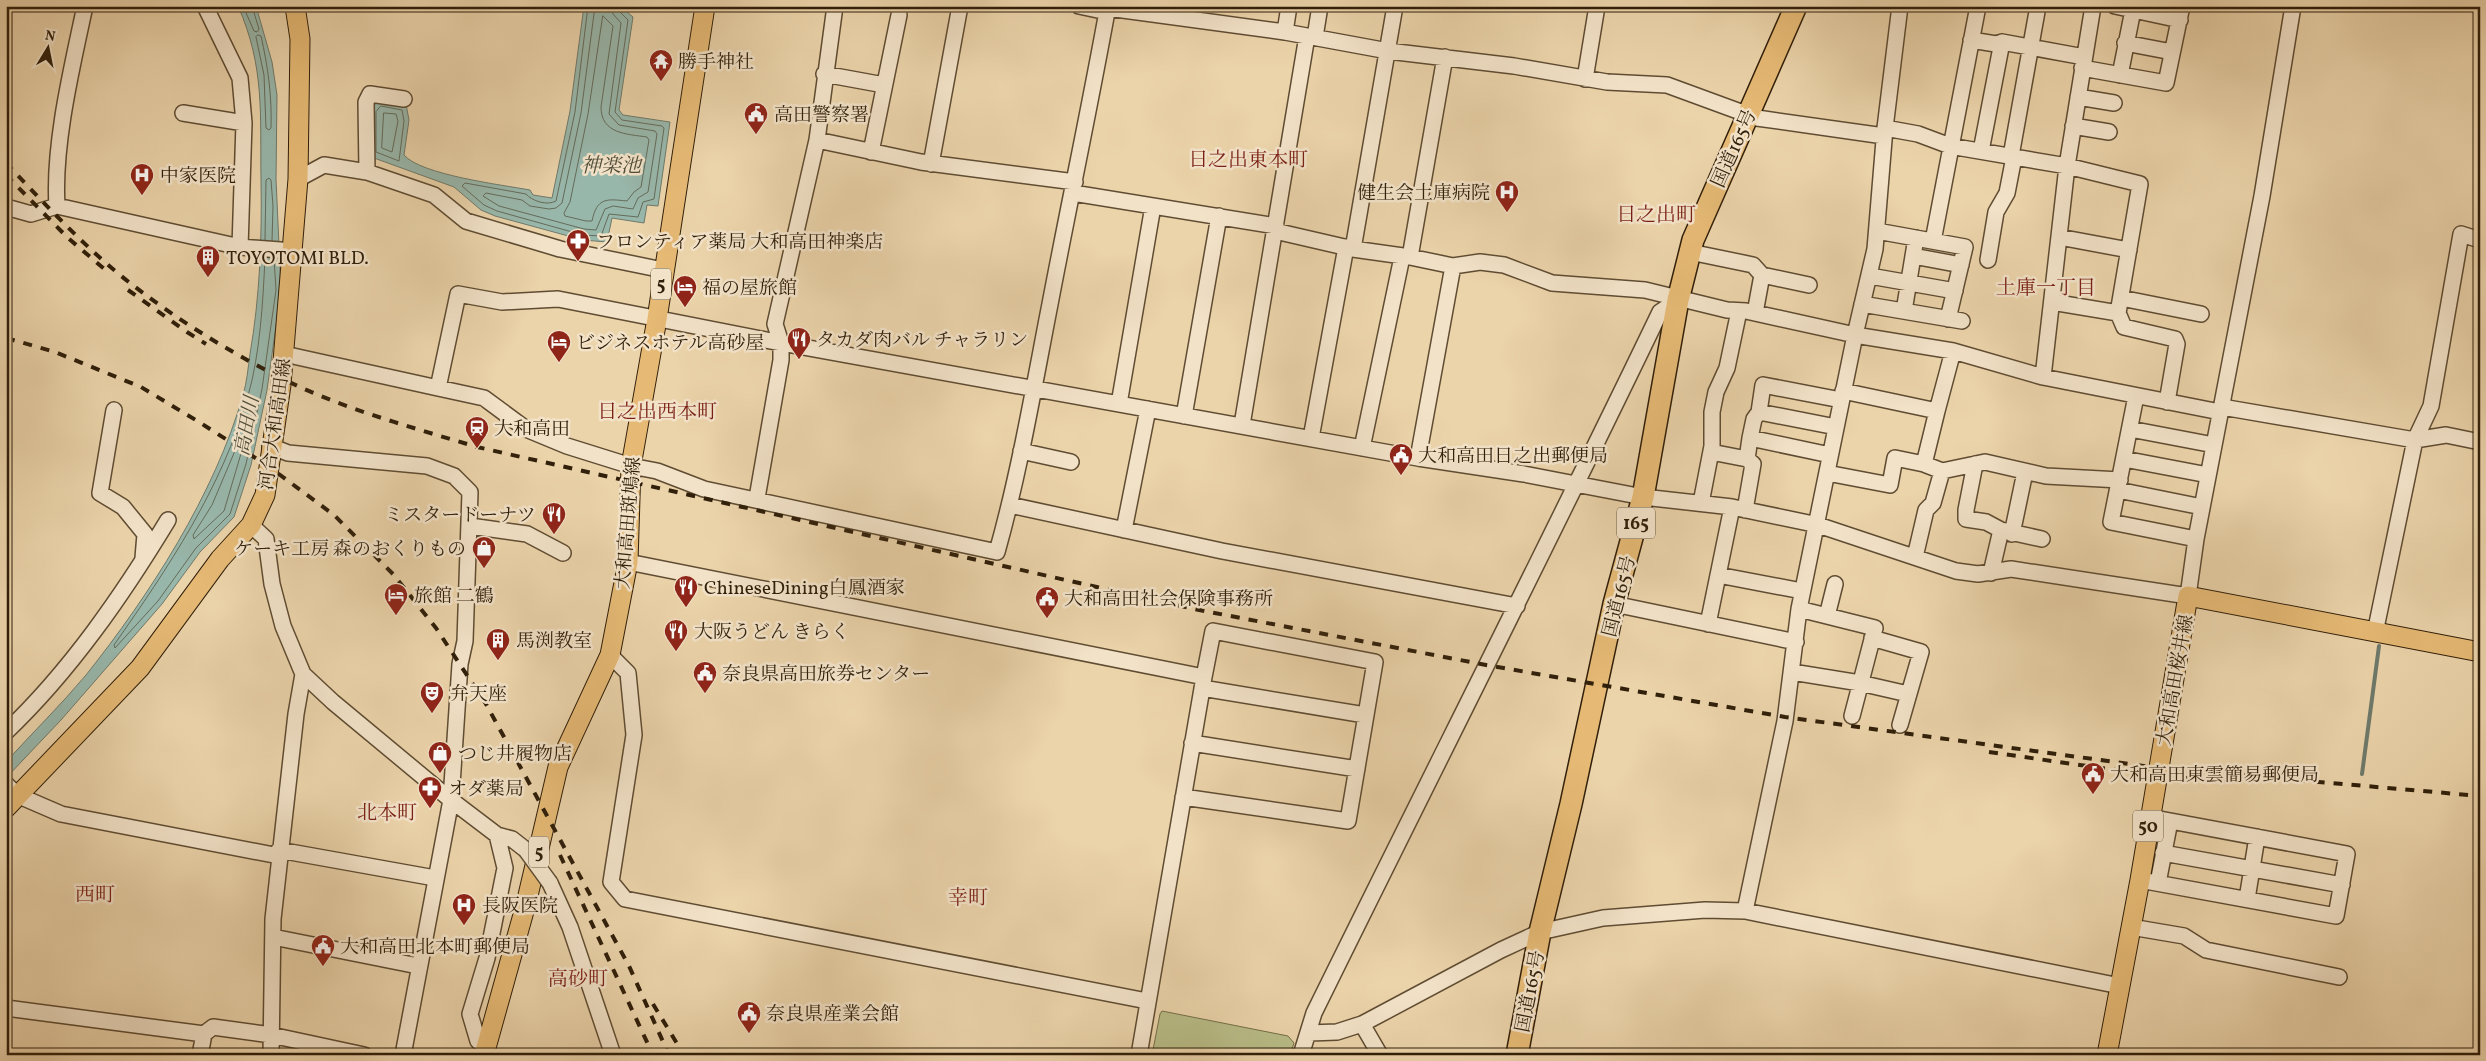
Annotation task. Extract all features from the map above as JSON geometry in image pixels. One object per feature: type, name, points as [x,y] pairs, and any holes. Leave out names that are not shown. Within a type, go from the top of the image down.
[{"type":"highway","name":"国道165号","points":[[1517,1055],[1540,932],[1571,804],[1614,604],[1643,497],[1678,300],[1693,240],[1796,6]]},
{"type":"main road","name":"河合大和高田線","points":[[10,794],[140,668],[220,560],[251,525],[265,495],[270,446],[284,354],[298,179],[300,39],[295,6]]},
{"type":"main road","name":"大和高田斑鳩線","points":[[485,1051],[526,904],[558,767],[610,655],[628,562],[631,466],[657,319],[663,270],[706,6]]},
{"type":"main road","name":"大和高田桜井線","points":[[2106,1055],[2131,926],[2149,881],[2150,817],[2188,596],[2480,652]]},
{"type":"street","points":[[57,206],[55,176],[74,57],[85,6]]},
{"type":"street","points":[[205,6],[240,78],[244,123],[247,248]]},
{"type":"street","points":[[757,498],[781,360],[781,344],[775,324],[817,140],[824,74],[835,6]]},
{"type":"street","points":[[931,164],[960,6]]},
{"type":"street","points":[[1079,6],[1285,32],[1388,50],[1607,82],[1667,85],[1748,115],[1884,132],[1918,134],[1950,146],[2067,166],[2140,184],[2118,313],[2124,327],[2175,339],[2177,344],[2167,402]]},
{"type":"street","points":[[1285,32],[1289,6]]},
{"type":"street","points":[[1242,426],[1311,37],[1320,6]]},
{"type":"street","points":[[1311,438],[1350,248],[1395,6]]},
{"type":"street","points":[[1585,79],[1598,6]]},
{"type":"street","points":[[1745,911],[1784,722],[1802,591],[1818,525],[1830,455],[1855,334],[1870,276],[1877,231],[1884,132],[1900,6]]},
{"type":"street","points":[[1933,241],[1978,6]]},
{"type":"street","points":[[1988,260],[1996,212],[2007,193],[2038,6]]},
{"type":"street","points":[[2043,377],[2067,166],[2093,6]]},
{"type":"street","points":[[1971,40],[1996,44],[2002,42],[2031,48],[2083,62],[2120,75],[2166,83],[2181,13],[2133,10],[2115,6]]},
{"type":"street","points":[[438,388],[458,294],[502,302],[558,299],[781,344],[1418,458],[1643,497],[1738,508],[1818,525],[1956,571],[1978,574],[2011,570],[2188,596],[2196,539],[2262,196],[2293,6]]},
{"type":"street","points":[[284,354],[484,398],[526,429],[567,446],[631,466],[657,471],[704,489],[757,498],[997,552],[1010,505],[1108,9]]},
{"type":"street","points":[[2120,75],[2133,10]]},
{"type":"street","points":[[871,152],[899,15]]},
{"type":"street","points":[[1981,151],[2002,42]]},
{"type":"street","points":[[2126,43],[2172,52]]},
{"type":"street","points":[[1362,448],[1406,257],[1445,58]]},
{"type":"street","points":[[824,74],[884,85]]},
{"type":"street","points":[[367,172],[366,102],[370,94],[404,98]]},
{"type":"street","points":[[2078,97],[2114,103]]},
{"type":"street","points":[[183,114],[244,123]]},
{"type":"street","points":[[2073,126],[2109,132]]},
{"type":"street","points":[[817,140],[931,164],[1074,188],[1153,206],[1219,216],[1350,248],[1453,266],[1480,262],[1504,265],[1552,284],[1645,290],[1678,300],[1953,351],[2043,377],[2167,402],[2415,440],[2446,435],[2480,442]]},
{"type":"street","points":[[298,179],[324,165],[367,172],[434,195],[466,221],[560,250],[663,270]]},
{"type":"street","points":[[6,207],[31,214],[57,206],[247,248],[291,250]]},
{"type":"street","points":[[1119,404],[1153,206]]},
{"type":"street","points":[[1184,416],[1219,216]]},
{"type":"street","points":[[1862,304],[1955,320],[1955,290],[1965,247],[1877,231]]},
{"type":"street","points":[[2375,633],[2415,440],[2432,406],[2461,234],[2480,240]]},
{"type":"street","points":[[2059,237],[2129,250]]},
{"type":"street","points":[[1904,311],[1916,238]]},
{"type":"street","points":[[1690,252],[1753,265],[1762,275],[1809,285]]},
{"type":"street","points":[[1913,256],[1961,265]]},
{"type":"street","points":[[1418,458],[1453,266]]},
{"type":"street","points":[[1755,313],[1762,275]]},
{"type":"street","points":[[1870,276],[1955,290]]},
{"type":"street","points":[[2121,298],[2202,314]]},
{"type":"street","points":[[1301,1055],[1318,1005],[1517,606],[1660,312],[1678,300]]},
{"type":"street","points":[[2052,302],[2118,313]]},
{"type":"street","points":[[1701,503],[1711,452],[1712,412],[1715,398],[1727,368],[1739,311]]},
{"type":"street","points":[[1924,464],[1953,351]]},
{"type":"street","points":[[1747,458],[1754,419],[1759,412],[1763,385],[1937,411]]},
{"type":"street","points":[[2136,396],[2111,522],[2196,539]]},
{"type":"street","points":[[1124,530],[1148,409]]},
{"type":"street","points":[[114,410],[100,493],[123,507],[145,534],[142,562]]},
{"type":"street","points":[[1759,412],[1836,427]]},
{"type":"street","points":[[2130,429],[2214,445]]},
{"type":"street","points":[[1750,438],[1830,455]]},
{"type":"street","points":[[270,446],[288,453],[427,466],[454,476],[470,492],[465,641],[460,664],[451,800],[418,966],[403,1055]]},
{"type":"street","points":[[1021,451],[1071,462]]},
{"type":"street","points":[[1708,624],[1718,575],[1753,464],[1747,458],[1711,452]]},
{"type":"street","points":[[1827,473],[1890,485],[1895,458],[1924,464],[1942,472],[1985,462],[2046,476],[2119,485],[2202,507]]},
{"type":"street","points":[[2124,459],[2208,475]]},
{"type":"street","points":[[1976,464],[1966,510],[1966,519],[1986,522],[2007,532],[2042,539]]},
{"type":"street","points":[[1915,557],[1926,510],[1933,503],[1942,472]]},
{"type":"street","points":[[1991,573],[2007,532],[2025,472]]},
{"type":"street","points":[[1010,505],[1222,551],[1517,606]]},
{"type":"street","points":[[6,732],[27,712],[86,642],[142,562],[168,520]]},
{"type":"street","points":[[251,525],[266,539],[272,584],[283,626],[303,674],[333,702],[451,800],[497,835],[512,839],[526,850],[550,883],[570,928],[613,1055]]},
{"type":"street","points":[[470,526],[527,534],[563,553]]},
{"type":"street","points":[[628,562],[1365,715]]},
{"type":"street","points":[[1718,575],[1802,591]]},
{"type":"street","points":[[1827,616],[1835,584]]},
{"type":"street","points":[[1614,604],[1796,642]]},
{"type":"street","points":[[1799,609],[1875,628],[1852,716]]},
{"type":"street","points":[[1138,1055],[1192,743],[1213,631],[1375,662],[1348,821],[1183,797]]},
{"type":"street","points":[[1872,638],[1921,652],[1900,725]]},
{"type":"street","points":[[610,655],[628,673],[634,735],[610,882],[626,899],[1147,1001]]},
{"type":"street","points":[[1792,672],[1860,683],[1908,694]]},
{"type":"street","points":[[271,1055],[273,937],[279,853],[296,714],[303,674]]},
{"type":"street","points":[[1192,743],[1357,768]]},
{"type":"street","points":[[10,794],[62,814],[279,853],[435,878]]},
{"type":"street","points":[[2150,817],[2347,854],[2336,916],[2149,881],[2163,853],[2170,821]]},
{"type":"street","points":[[485,1051],[478,1041],[470,1014],[487,958],[505,868],[497,835]]},
{"type":"street","points":[[2247,899],[2257,837]]},
{"type":"street","points":[[2163,853],[2342,885]]},
{"type":"street","points":[[1309,1033],[1337,1032],[1362,1024],[1501,950],[1540,932],[1603,918],[1705,910],[1745,911],[2120,986]]},
{"type":"street","points":[[2131,926],[2184,936],[2206,950],[2339,976]]},
{"type":"street","points":[[273,937],[418,966]]},
{"type":"street","points":[[6,1008],[204,1034]]},
{"type":"street","points":[[1362,1024],[1380,1055]]},
{"type":"street","points":[[200,1055],[204,1034],[213,1027],[271,1036],[364,1055]]},
{"type":"green space","points":[[1162,1011],[1288,1036],[1294,1043],[1290,1055],[1152,1055]]},
{"type":"water","name":"高田川","points":[[238,6],[256,6],[272,62],[277,95],[276,179],[281,290],[267,390],[251,465],[234,517],[200,552],[162,604],[61,720],[6,778],[6,762],[86,675],[156,578],[198,506],[216,469],[243,395],[256,310],[260,267],[261,134],[257,71],[247,28]]},
{"type":"water","name":"神楽池","points":[[584,6],[620,6],[633,17],[619,110],[623,115],[670,122],[658,206],[647,205],[644,223],[612,218],[607,242],[583,240],[495,216],[481,210],[454,187],[374,158],[370,154],[371,105],[375,105],[376,100],[406,104],[409,120],[404,155],[413,162],[444,174],[530,190],[533,195],[552,198],[570,111]]},
{"type":"waterway","points":[[2362,774],[2379,646]]},
{"type":"railway","points":[[6,163],[68,227],[117,273],[187,324],[224,347],[281,378],[328,399],[378,417],[477,447],[1194,609],[1486,665],[1785,717],[2159,768],[2480,796]]},
{"type":"railway","points":[[6,175],[68,238],[109,273]]},
{"type":"railway","points":[[128,290],[206,344]]},
{"type":"railway","points":[[6,338],[55,352],[141,387],[199,422],[268,466],[334,515],[393,574],[436,628],[486,704],[629,966],[669,1055]]},
{"type":"railway","points":[[1989,752],[2157,776],[2242,782]]},
{"type":"railway","points":[[560,855],[653,1055]]},
{"type":"railway","points":[[653,1004],[684,1055]]},
{"type":"place","name":"勝手神社","points":[[661,82]]},
{"type":"place","name":"高田警察署","points":[[756,135]]},
{"type":"place","name":"中家医院","points":[[142,196]]},
{"type":"place","name":"健生会土庫病院","points":[[1507,213]]},
{"type":"place","name":"フロンティア薬局 大和高田神楽店","points":[[578,262]]},
{"type":"place","name":"TOYOTOMI BLD.","points":[[208,278]]},
{"type":"place","name":"福の屋旅館","points":[[685,308]]},
{"type":"place","name":"タカダ肉バル チャラリン","points":[[799,360]]},
{"type":"place","name":"ビジネスホテル高砂屋","points":[[559,363]]},
{"type":"place","name":"大和高田","points":[[477,449]]},
{"type":"place","name":"大和高田日之出郵便局","points":[[1401,476]]},
{"type":"place","name":"ミスタードーナツ","points":[[554,535]]},
{"type":"place","name":"ケーキ工房 森のおくりもの","points":[[484,569]]},
{"type":"place","name":"ChineseDining白鳳酒家","points":[[686,608]]},
{"type":"place","name":"旅館 二鶴","points":[[396,616]]},
{"type":"place","name":"大和高田社会保険事務所","points":[[1047,619]]},
{"type":"place","name":"大阪うどん きらく","points":[[676,652]]},
{"type":"place","name":"馬渕教室","points":[[498,661]]},
{"type":"place","name":"奈良県高田旅券センター","points":[[705,694]]},
{"type":"place","name":"弁天座","points":[[432,714]]},
{"type":"place","name":"つじ井履物店","points":[[440,774]]},
{"type":"place","name":"大和高田東雲簡易郵便局","points":[[2093,795]]},
{"type":"place","name":"オダ薬局","points":[[430,809]]},
{"type":"place","name":"長阪医院","points":[[464,926]]},
{"type":"place","name":"大和高田北本町郵便局","points":[[323,967]]},
{"type":"place","name":"奈良県産業会館","points":[[749,1034]]},
{"type":"district","name":"日之出東本町","points":[[1248,159]]},
{"type":"district","name":"日之出町","points":[[1656,214]]},
{"type":"district","name":"土庫一丁目","points":[[2046,287]]},
{"type":"district","name":"日之出西本町","points":[[657,411]]},
{"type":"district","name":"北本町","points":[[387,812]]},
{"type":"district","name":"西町","points":[[95,894]]},
{"type":"district","name":"幸町","points":[[968,897]]},
{"type":"district","name":"高砂町","points":[[578,978]]}]
